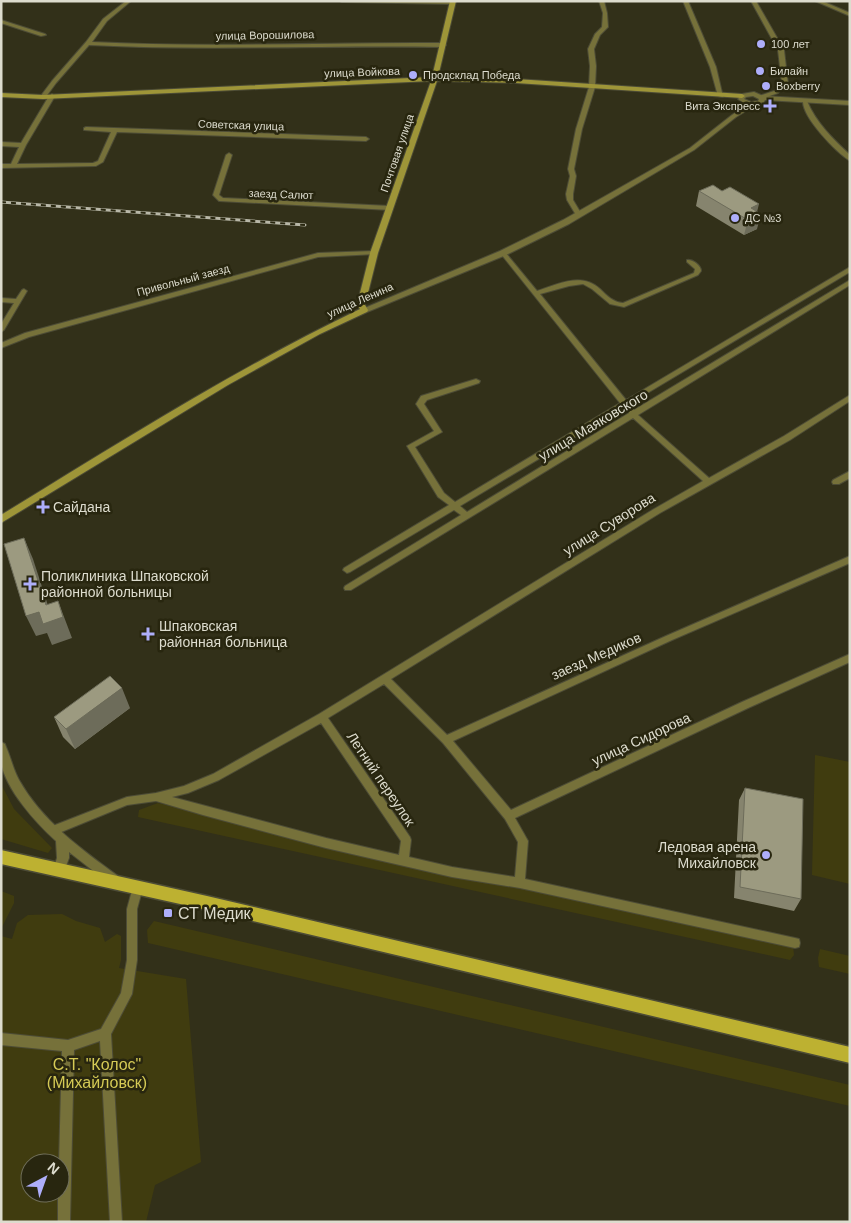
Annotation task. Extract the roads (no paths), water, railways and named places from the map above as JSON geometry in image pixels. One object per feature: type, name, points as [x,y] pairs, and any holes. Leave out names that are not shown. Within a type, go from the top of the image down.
[{"type":"main road","name":"Почтовая улица","points":[[364,310],[361,305],[362,292],[435,79],[453,2]]},
{"type":"main road","name":"улица Войкова","points":[[1,95],[44,97],[435,79],[516,81],[722,96],[743,100]]},
{"type":"main road","name":"улица Ленина","points":[[1,520],[294,343],[364,310]]},
{"type":"main road","points":[[1,858],[138,887],[850,1055]]},
{"type":"street","points":[[44,97],[105,20],[129,1]]},
{"type":"street","points":[[342,1],[453,2]]},
{"type":"street","points":[[580,215],[571,205],[568,194],[573,175],[571,169],[579,129],[592,87],[593,66],[590,49],[598,34],[605,27],[605,14],[601,1]]},
{"type":"street","points":[[685,1],[713,67],[722,96]]},
{"type":"street","points":[[743,100],[753,104],[785,84],[781,50],[753,1]]},
{"type":"street","points":[[817,1],[850,15]]},
{"type":"street","points":[[1,21],[43,35]]},
{"type":"street","name":"улица Ворошилова","points":[[88,43],[136,46],[443,45]]},
{"type":"street","points":[[743,100],[754,94],[761,99],[850,103]]},
{"type":"street","points":[[13,166],[52,96]]},
{"type":"street","name":"улица Ленина","points":[[734,116],[743,100]]},
{"type":"street","points":[[805,102],[805,106],[812,117],[850,159]]},
{"type":"street","name":"улица Ленина","points":[[364,310],[503,253],[580,215],[692,149],[734,116],[753,104]]},
{"type":"street","name":"Советская улица","points":[[86,129],[366,139]]},
{"type":"street","points":[[1,166],[94,165],[100,162],[115,130]]},
{"type":"street","points":[[1,144],[23,145]]},
{"type":"street","name":"заезд Салют","points":[[229,155],[216,195],[221,200],[390,208]]},
{"type":"street","name":"Привольный заезд","points":[[1,346],[26,335],[318,255],[374,253]]},
{"type":"street","points":[[503,253],[634,415],[708,482]]},
{"type":"street","points":[[537,293],[582,282],[590,285],[612,304],[624,305],[696,274],[698,268],[689,261]]},
{"type":"street","name":"улица Маяковского","points":[[347,570],[850,269]]},
{"type":"street","name":"улица Маяковского","points":[[348,588],[850,282]]},
{"type":"street","points":[[1,330],[4,319],[24,291]]},
{"type":"street","points":[[362,292],[370,298],[388,300]]},
{"type":"street","points":[[1,300],[18,301]]},
{"type":"street","points":[[466,515],[453,505],[436,487],[412,446],[438,432],[420,404],[421,401],[424,398],[476,381]]},
{"type":"street","name":"улица Суворова","points":[[386,680],[657,511],[787,438],[850,397]]},
{"type":"street","points":[[836,482],[850,474]]},
{"type":"street","name":"заезд Медиков","points":[[446,740],[669,638],[850,560]]},
{"type":"street","name":"улица Сидорова","points":[[509,816],[850,658]]},
{"type":"street","points":[[54,830],[127,801],[185,790],[216,777],[386,680],[446,740],[509,816],[523,841],[520,883]]},
{"type":"street","name":"Летний переулок","points":[[322,717],[406,840],[403,860]]},
{"type":"street","points":[[1,746],[15,782],[27,801],[62,840],[117,883]]},
{"type":"street","points":[[156,797],[238,820],[452,872],[520,883],[795,942]]},
{"type":"street","points":[[58,870],[63,858],[62,840]]},
{"type":"street","points":[[116,1222],[105,1033],[126,994],[132,960],[132,909],[138,887]]},
{"type":"street","points":[[1,1039],[68,1046],[105,1033]]},
{"type":"street","points":[[64,1222],[68,1046]]},
{"type":"railway","points":[[1,202],[305,225]]},
{"type":"place","name":"100 лет","points":[[761,44]]},
{"type":"place","name":"Билайн","points":[[760,71]]},
{"type":"place","name":"Продсклад Победа","points":[[413,75]]},
{"type":"place","name":"Boxberry","points":[[766,86]]},
{"type":"place","name":"Вита Экспресс","points":[[770,106]]},
{"type":"place","name":"ДС №3","points":[[735,218]]},
{"type":"place","name":"Сайдана","points":[[43,507]]},
{"type":"place","name":"Поликлиника Шпаковской районной больницы","points":[[30,584]]},
{"type":"place","name":"Шпаковская районная больница","points":[[148,634]]},
{"type":"place","name":"Ледовая арена Михайловск","points":[[766,855]]},
{"type":"place","name":"СТ Медик","points":[[168,913]]},
{"type":"park label","name":"С.Т. \"Колос\" (Михайловск)","points":[[97,1073]]}]
